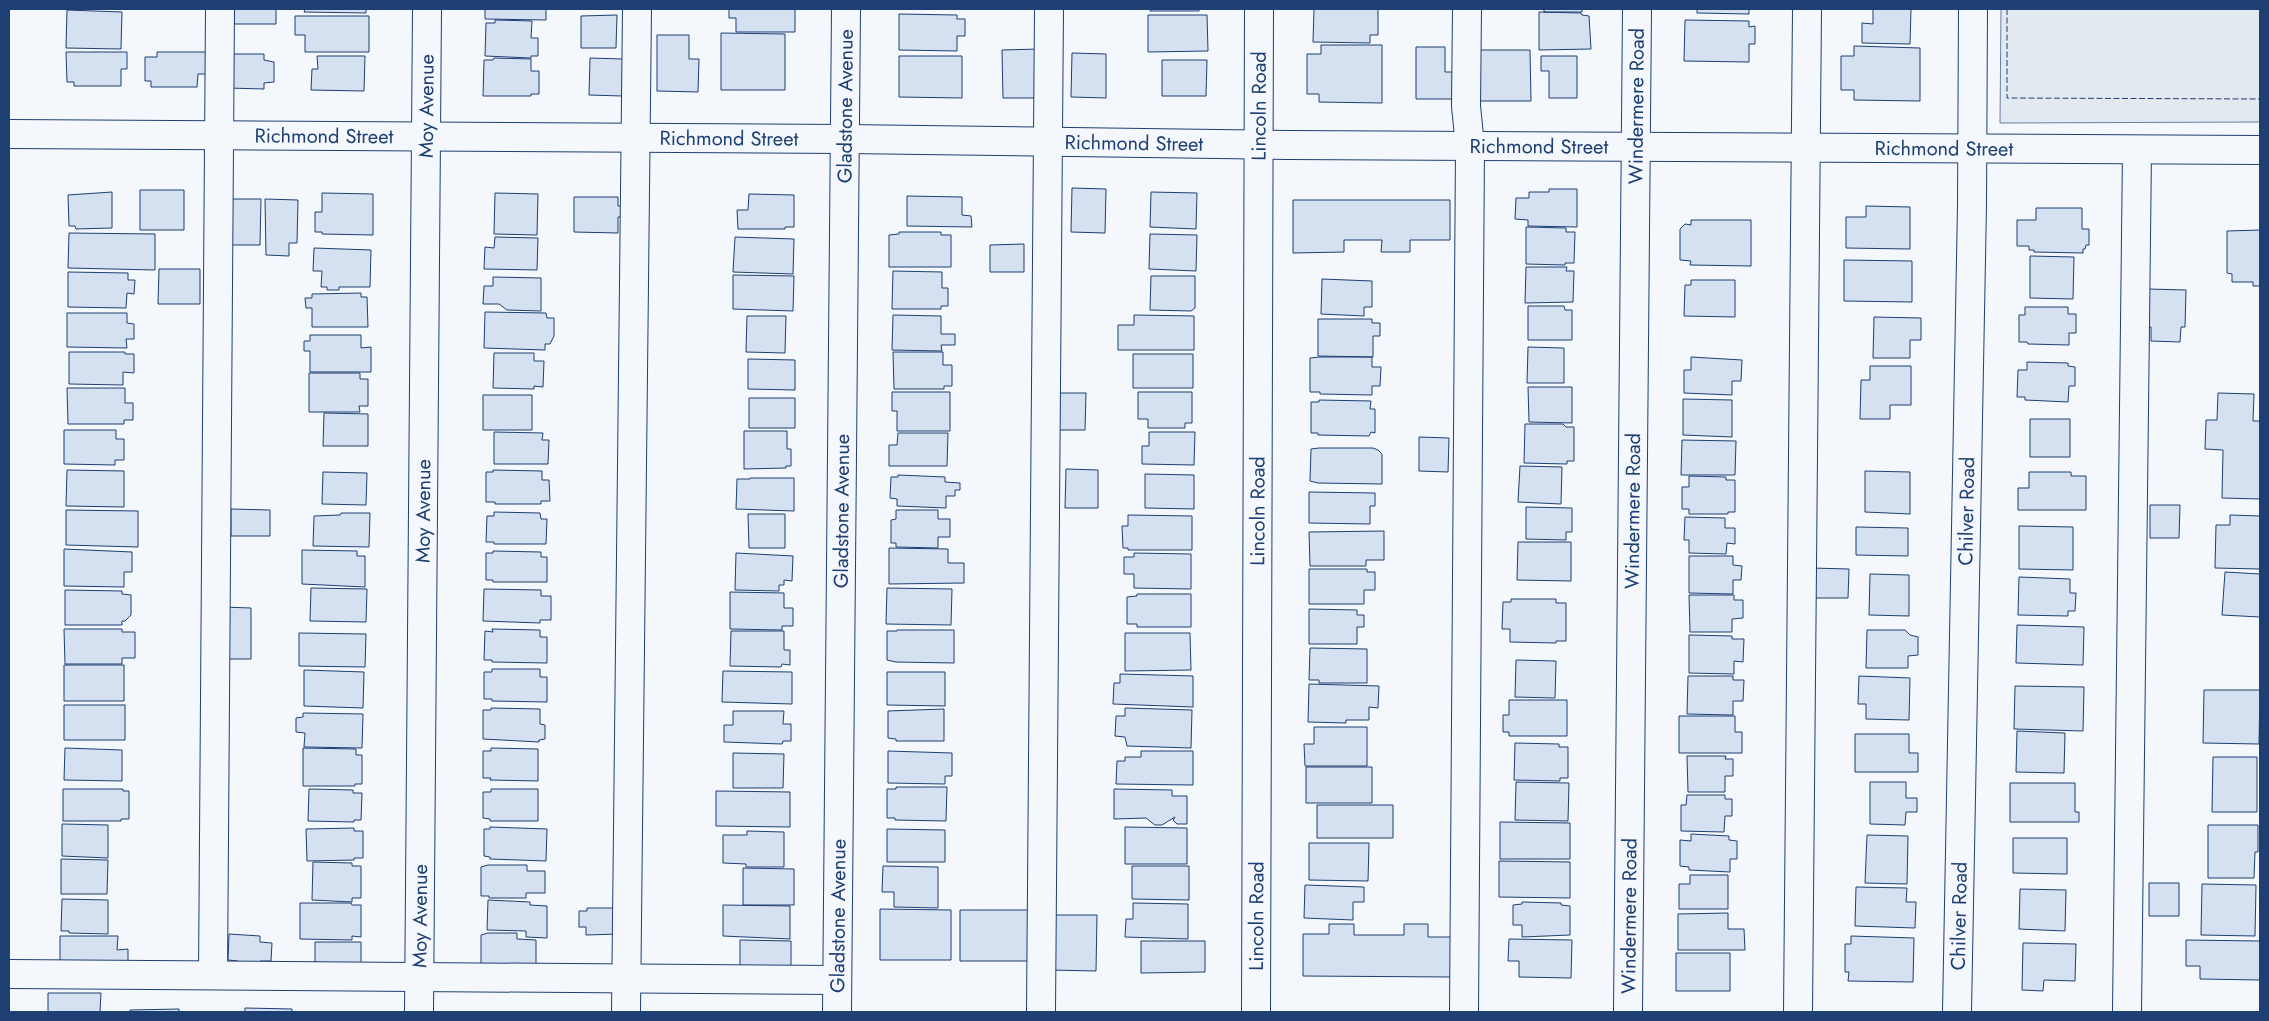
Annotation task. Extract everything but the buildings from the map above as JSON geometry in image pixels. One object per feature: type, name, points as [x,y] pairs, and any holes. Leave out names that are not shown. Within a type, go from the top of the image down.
[{"type":"street","points":[[213,975],[220,9]]},
{"type":"street","name":"Moy Avenue","points":[[419,1012],[427,9]]},
{"type":"street","points":[[626,1012],[637,9]]},
{"type":"street","name":"Gladstone Avenue","points":[[837,1012],[846,9]]},
{"type":"street","points":[[1041,1012],[1049,9]]},
{"type":"street","name":"Lincoln Road","points":[[1256,1012],[1259,9]]},
{"type":"street","points":[[1464,1012],[1470,146],[1466,106],[1467,9]]},
{"type":"street","name":"Windermere Road","points":[[1628,1012],[1637,9]]},
{"type":"street","points":[[1798,1012],[1807,9]]},
{"type":"street","name":"Chilver Road","points":[[1957,1012],[1973,148],[1973,9]]},
{"type":"street","name":"Richmond Street","points":[[9,134],[846,139],[1258,145],[1973,148],[2137,151],[2260,150]]},
{"type":"street","points":[[2128,1012],[2137,151]]},
{"type":"street","points":[[9,974],[837,980]]},
{"type":"shaded area","points":[[2001,9],[2260,9],[2260,122],[2000,123]]},
{"type":"fence","points":[[2007,9],[2007,98],[2260,99]]}]
